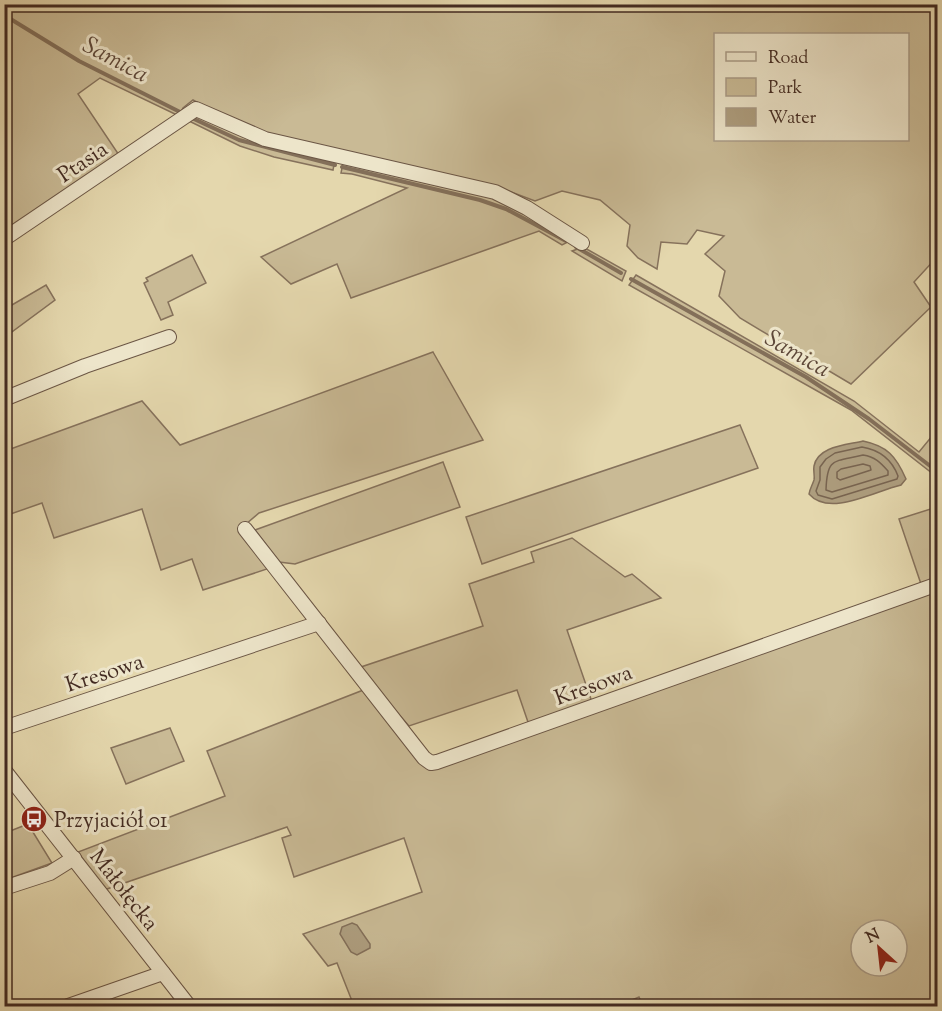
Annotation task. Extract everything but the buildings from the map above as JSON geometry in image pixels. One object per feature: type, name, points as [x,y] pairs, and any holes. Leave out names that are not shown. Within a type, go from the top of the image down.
[{"type":"street","name":"Ptasia","points":[[4,239],[195,109],[265,139],[495,192],[528,208],[582,243]]},
{"type":"street","points":[[4,399],[85,366],[169,337]]},
{"type":"street","name":"Kresowa","points":[[245,529],[424,758],[431,763],[938,584]]},
{"type":"street","name":"Kresowa","points":[[4,728],[319,623]]},
{"type":"street","name":"Małołęcka","points":[[6,775],[189,1006]]},
{"type":"street","points":[[4,888],[50,873],[74,858]]},
{"type":"street","points":[[68,1006],[163,973]]},
{"type":"green space","points":[[5,5],[937,5],[937,257],[914,282],[931,307],[851,384],[740,318],[719,296],[725,271],[705,254],[724,236],[697,230],[687,244],[661,242],[657,269],[638,258],[627,246],[630,225],[600,200],[562,191],[535,201],[503,189],[244,128],[193,100],[183,108],[179,116],[100,78],[78,94],[119,155],[5,232]]},
{"type":"green space","points":[[195,115],[335,160],[333,170],[274,157],[240,146],[189,121]]},
{"type":"green space","points":[[343,163],[504,199],[572,240],[562,245],[539,231],[351,298],[337,264],[291,284],[261,257],[407,188],[341,173]]},
{"type":"green space","points":[[583,247],[626,271],[622,281],[572,251]]},
{"type":"green space","points":[[192,255],[206,283],[168,302],[173,315],[161,320],[144,283],[148,281],[146,278]]},
{"type":"green space","points":[[636,275],[854,401],[919,452],[937,430],[937,477],[851,410],[629,285]]},
{"type":"green space","points":[[46,285],[55,300],[5,337],[5,309]]},
{"type":"green space","points":[[433,352],[483,440],[259,513],[239,530],[270,568],[203,590],[192,559],[161,570],[142,509],[54,538],[42,503],[5,516],[5,451],[142,401],[180,445]]},
{"type":"green space","points":[[740,425],[758,468],[482,564],[466,517]]},
{"type":"green space","points":[[443,462],[460,507],[295,564],[279,562],[255,530]]},
{"type":"green space","points":[[937,507],[937,579],[921,584],[899,519]]},
{"type":"green space","points":[[572,538],[625,577],[632,574],[661,598],[567,630],[592,702],[529,725],[517,690],[409,726],[361,667],[483,626],[469,584],[534,562],[531,552]]},
{"type":"green space","points":[[937,587],[937,1006],[643,1006],[639,997],[618,1006],[354,1006],[337,963],[328,966],[303,934],[422,892],[404,838],[294,877],[282,838],[291,835],[287,827],[104,890],[78,852],[225,796],[207,751],[366,689],[430,770]]},
{"type":"green space","points":[[170,728],[184,761],[126,784],[111,748]]},
{"type":"green space","points":[[28,824],[52,863],[5,880],[5,833]]},
{"type":"water","points":[[863,441],[890,453],[906,479],[901,485],[838,503],[817,500],[809,494],[814,480],[814,466],[821,454],[827,450]]},
{"type":"water","points":[[352,923],[357,925],[370,944],[370,948],[357,955],[351,952],[340,934],[342,927]]},
{"type":"waterway","name":"Samica","points":[[4,15],[79,61],[182,113]]},
{"type":"waterway","name":"Samica","points":[[194,119],[239,140],[335,165]]},
{"type":"waterway","name":"Samica","points":[[342,167],[480,200],[506,209],[566,241]]},
{"type":"waterway","name":"Samica","points":[[576,247],[621,273]]},
{"type":"waterway","name":"Samica","points":[[631,279],[806,377],[869,419],[938,472]]},
{"type":"place","name":"Przyjaciół 01","points":[[34,819]]}]
